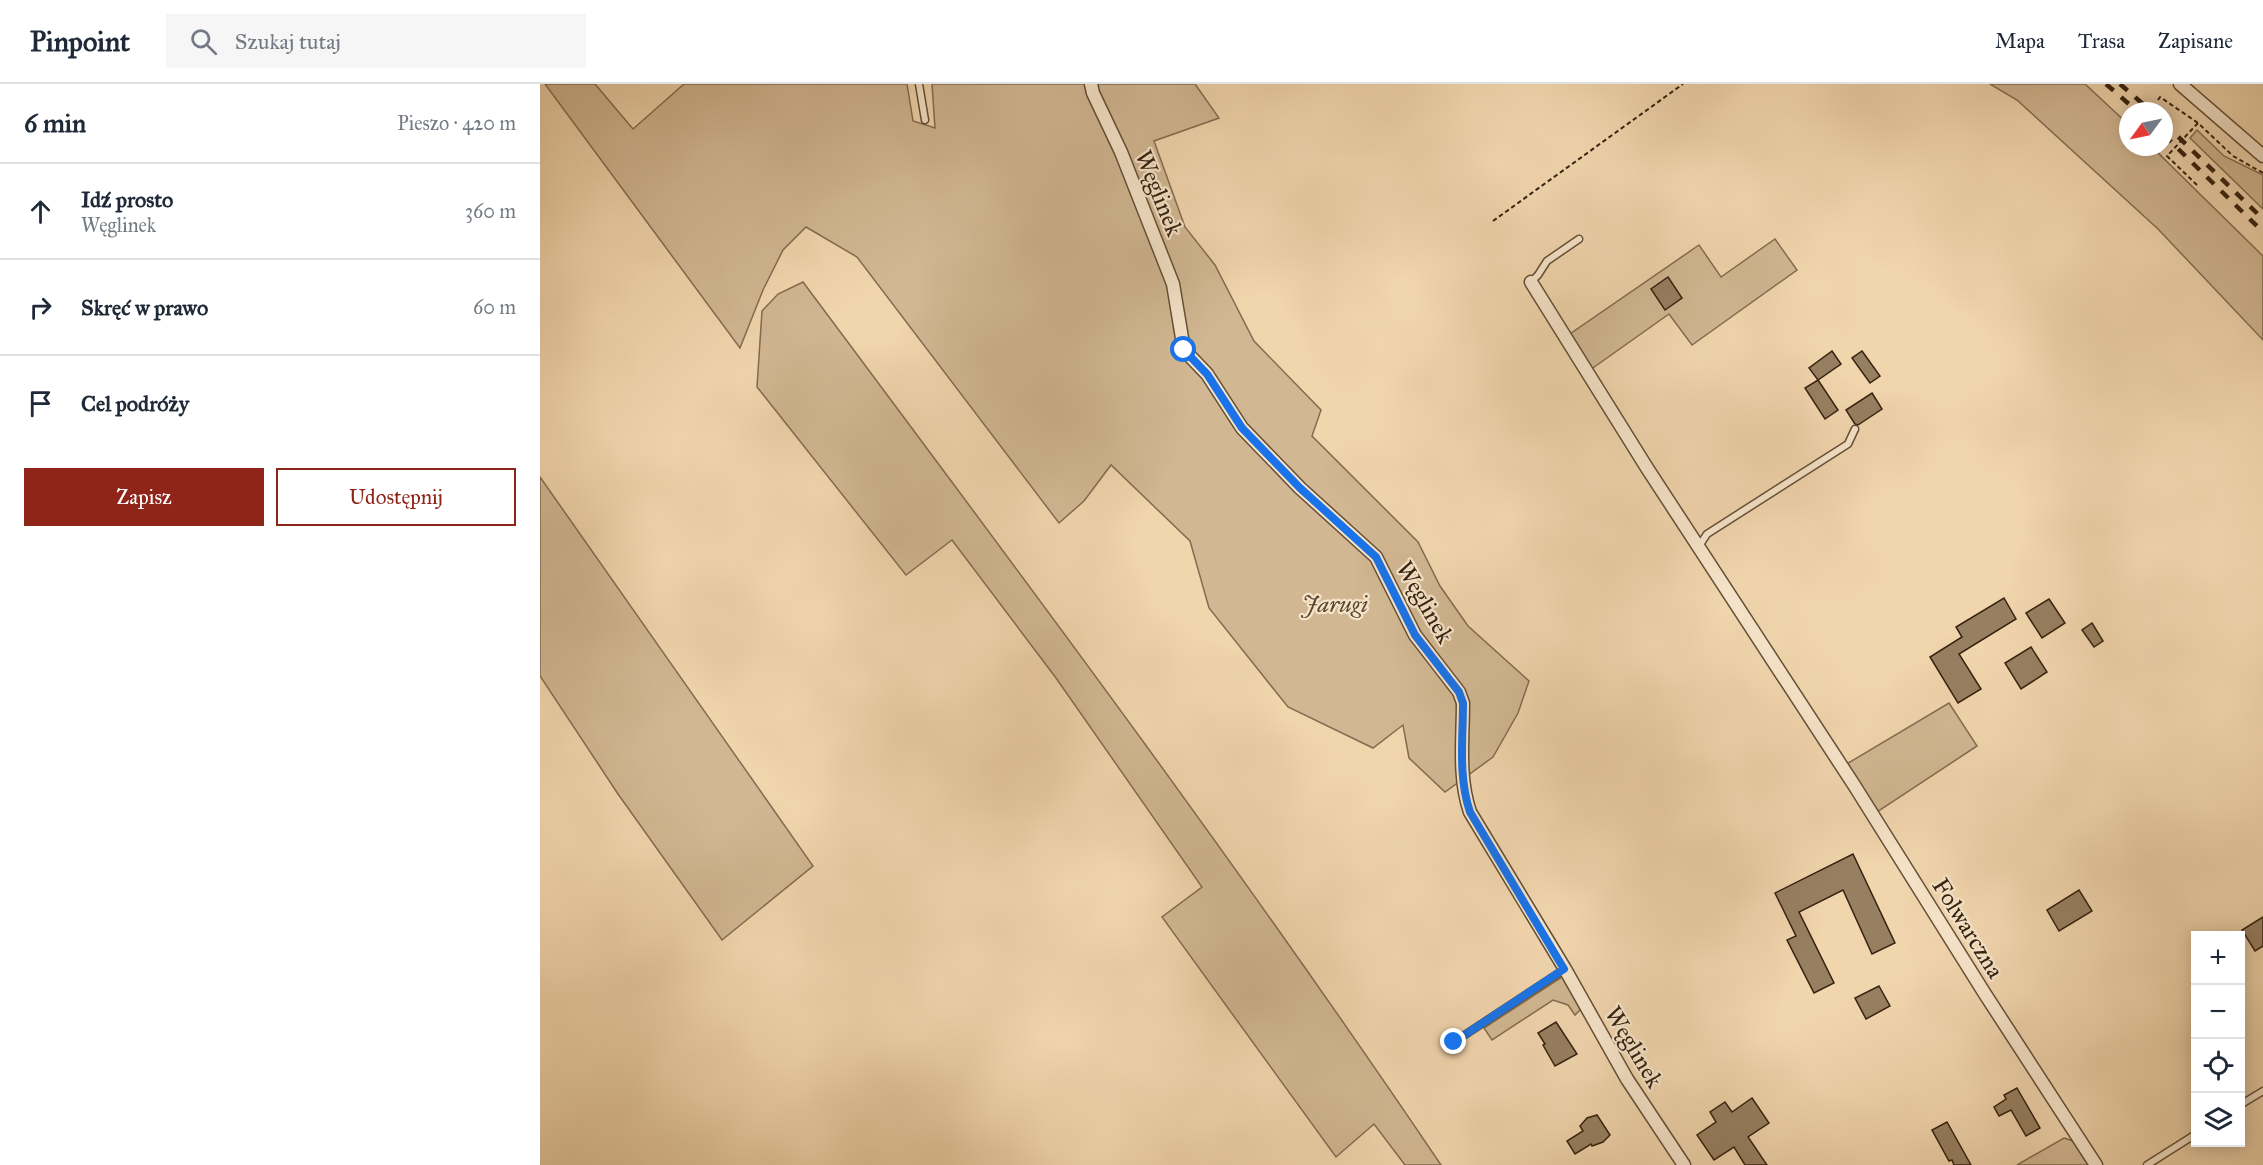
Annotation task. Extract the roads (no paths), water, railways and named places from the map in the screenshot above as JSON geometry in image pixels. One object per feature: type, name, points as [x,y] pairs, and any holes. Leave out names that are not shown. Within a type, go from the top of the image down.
[{"type":"street","name":"Węglinek","points":[[1091,84],[1093,93],[1121,152],[1173,284],[1184,350],[1207,374],[1242,428],[1300,488],[1376,557],[1415,635],[1459,692],[1463,703],[1462,778],[1464,795],[1470,812],[1627,1079],[1684,1165]]},
{"type":"street","points":[[2181,84],[2263,156]]},
{"type":"street","name":"Folwarczna","points":[[1530,282],[1647,468],[2096,1165]]},
{"type":"lane","points":[[919,84],[925,120]]},
{"type":"lane","points":[[1530,282],[1538,275],[1547,261],[1579,238]]},
{"type":"lane","points":[[1698,546],[1707,534],[1848,444],[1855,429]]},
{"type":"lane","points":[[1454,1042],[1564,969]]},
{"type":"lane","points":[[2245,1102],[2263,1091]]},
{"type":"lane","points":[[2147,1165],[2191,1137]]},
{"type":"railway","points":[[2106,84],[2127,102]]},
{"type":"railway","points":[[2120,84],[2141,102]]},
{"type":"railway","points":[[2173,132],[2263,219]]},
{"type":"railway","points":[[2173,144],[2263,232]]},
{"type":"park label","name":"Jarugi","points":[[1335,604]]}]
